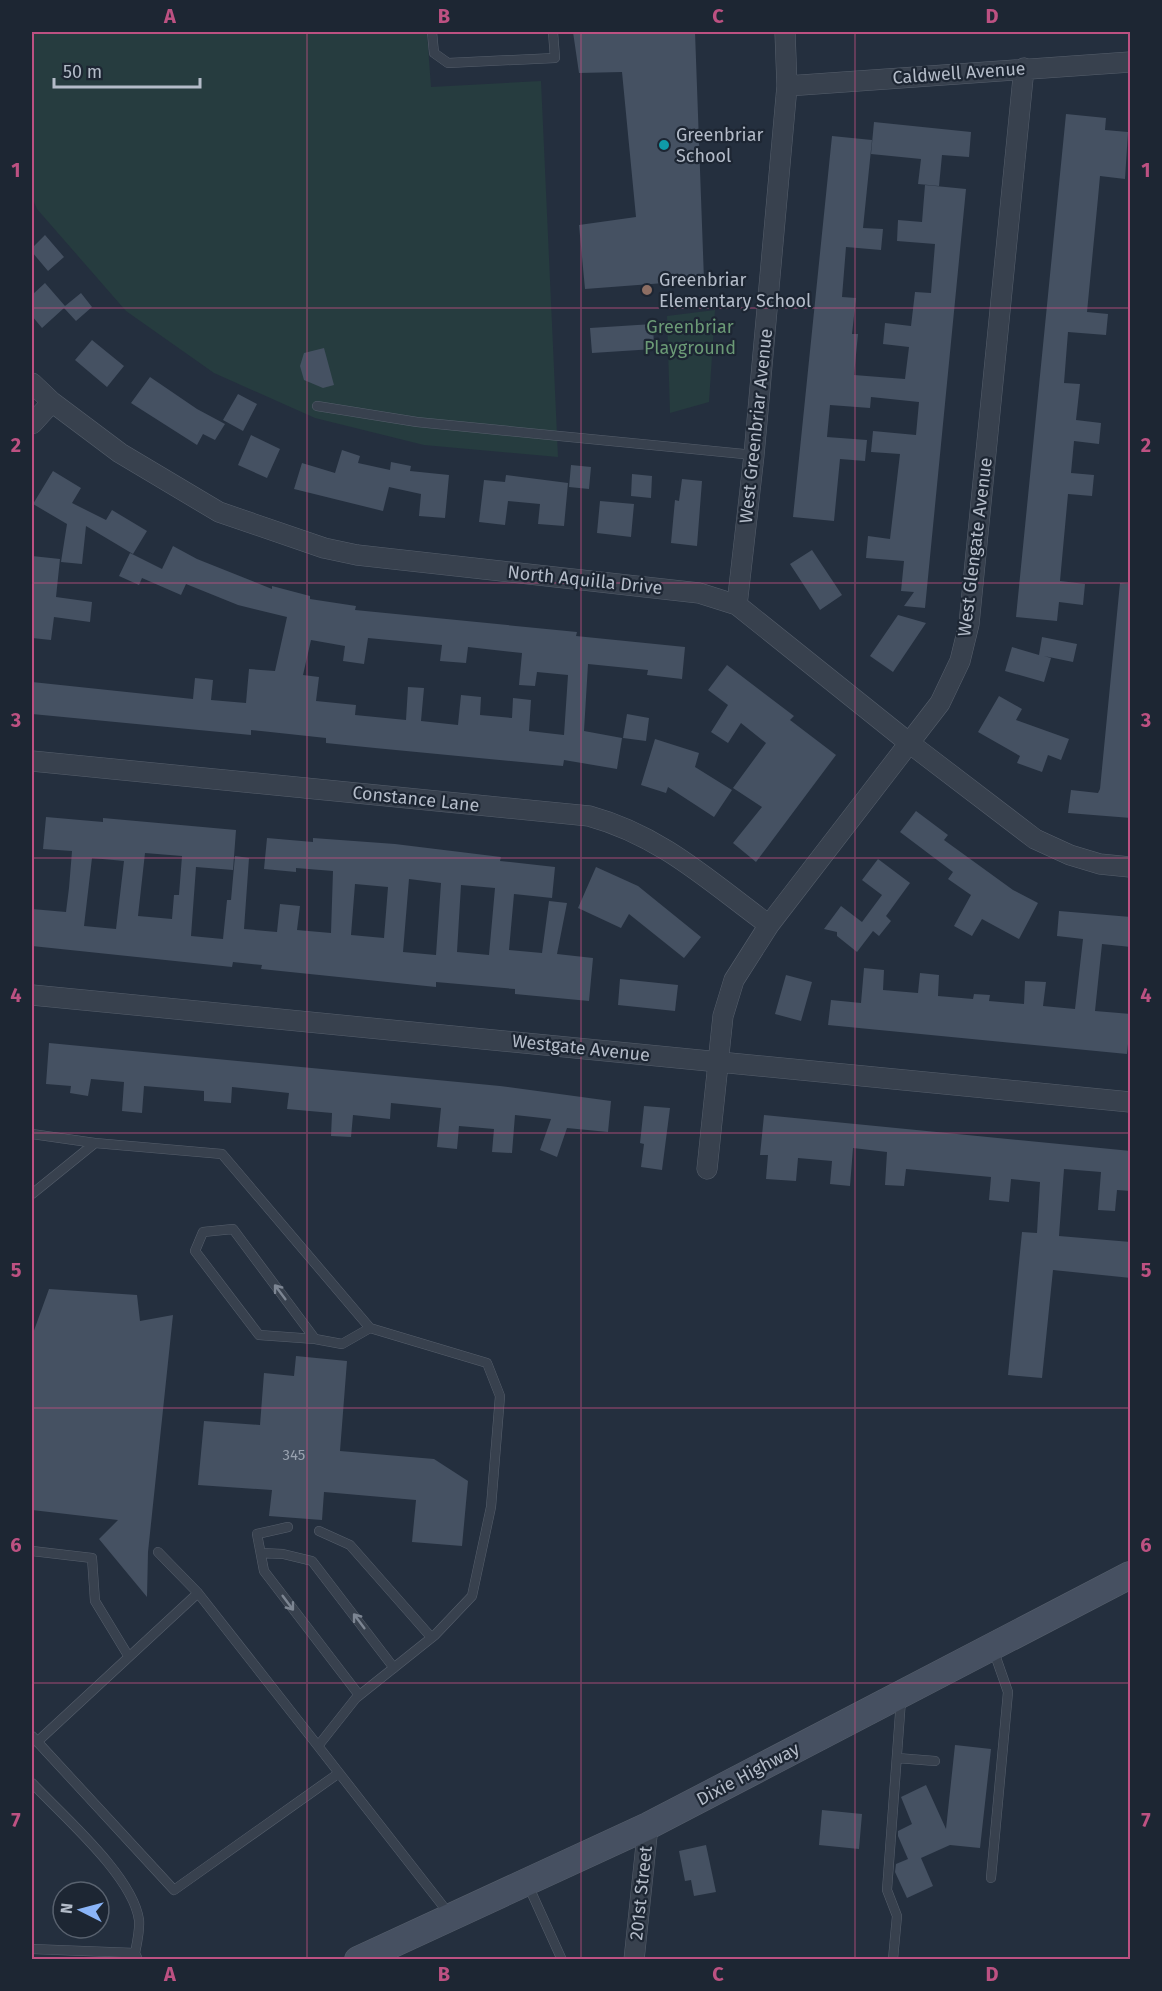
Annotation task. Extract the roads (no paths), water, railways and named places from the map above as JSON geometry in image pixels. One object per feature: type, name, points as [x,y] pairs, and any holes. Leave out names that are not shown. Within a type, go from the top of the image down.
[{"type":"main road","name":"Dixie Highway","points":[[358,1959],[648,1826],[1130,1575]]},
{"type":"street","name":"West Greenbriar Avenue","points":[[737,605],[754,455],[787,86],[785,32]]},
{"type":"street","name":"Caldwell Avenue","points":[[787,86],[1131,62]]},
{"type":"street","name":"West Glengate Avenue","points":[[707,1168],[723,1017],[734,981],[769,925],[940,703],[960,661],[969,624],[1024,68]]},
{"type":"street","name":"North Aquilla Drive","points":[[32,383],[52,402],[120,453],[219,512],[324,548],[357,555],[699,593],[737,605],[908,742],[1035,839],[1070,855],[1100,864],[1131,867]]},
{"type":"street","points":[[32,424],[52,402]]},
{"type":"street","name":"Constance Lane","points":[[32,761],[589,816],[615,823],[663,847],[769,925]]},
{"type":"street","name":"Westgate Avenue","points":[[32,995],[1131,1102]]},
{"type":"street","name":"201st Street","points":[[634,1959],[648,1826]]},
{"type":"lane","points":[[432,32],[434,53],[448,63],[555,58],[553,32]]},
{"type":"lane","points":[[317,406],[417,422],[754,455]]},
{"type":"lane","points":[[32,1135],[222,1154],[370,1328],[487,1363],[500,1396],[491,1507],[472,1596],[432,1637],[359,1695],[318,1746]]},
{"type":"lane","points":[[32,1194],[95,1143]]},
{"type":"lane","points":[[315,1339],[232,1229],[202,1232],[195,1251],[259,1335],[315,1339],[342,1344],[370,1328]]},
{"type":"lane","points":[[288,1527],[257,1534],[264,1571],[359,1695]]},
{"type":"lane","points":[[320,1531],[350,1545],[432,1637]]},
{"type":"lane","points":[[32,1551],[92,1558],[95,1601],[129,1657]]},
{"type":"lane","points":[[158,1552],[198,1593],[452,1916]]},
{"type":"lane","points":[[261,1553],[283,1554],[312,1561],[394,1668]]},
{"type":"lane","points":[[198,1593],[129,1657],[34,1739],[174,1890],[339,1773]]},
{"type":"lane","points":[[992,1647],[1008,1692],[992,1878]]},
{"type":"lane","points":[[893,1959],[897,1916],[887,1890],[902,1694]]},
{"type":"lane","points":[[897,1758],[935,1761]]},
{"type":"lane","points":[[32,1783],[98,1853],[132,1895],[139,1922],[137,1956],[32,1949]]},
{"type":"lane","points":[[527,1882],[562,1959]]},
{"type":"place","name":"Greenbriar School","points":[[664,145]]},
{"type":"place","name":"Greenbriar Elementary School","points":[[647,290]]},
{"type":"park label","name":"Greenbriar Playground","points":[[690,337]]}]
